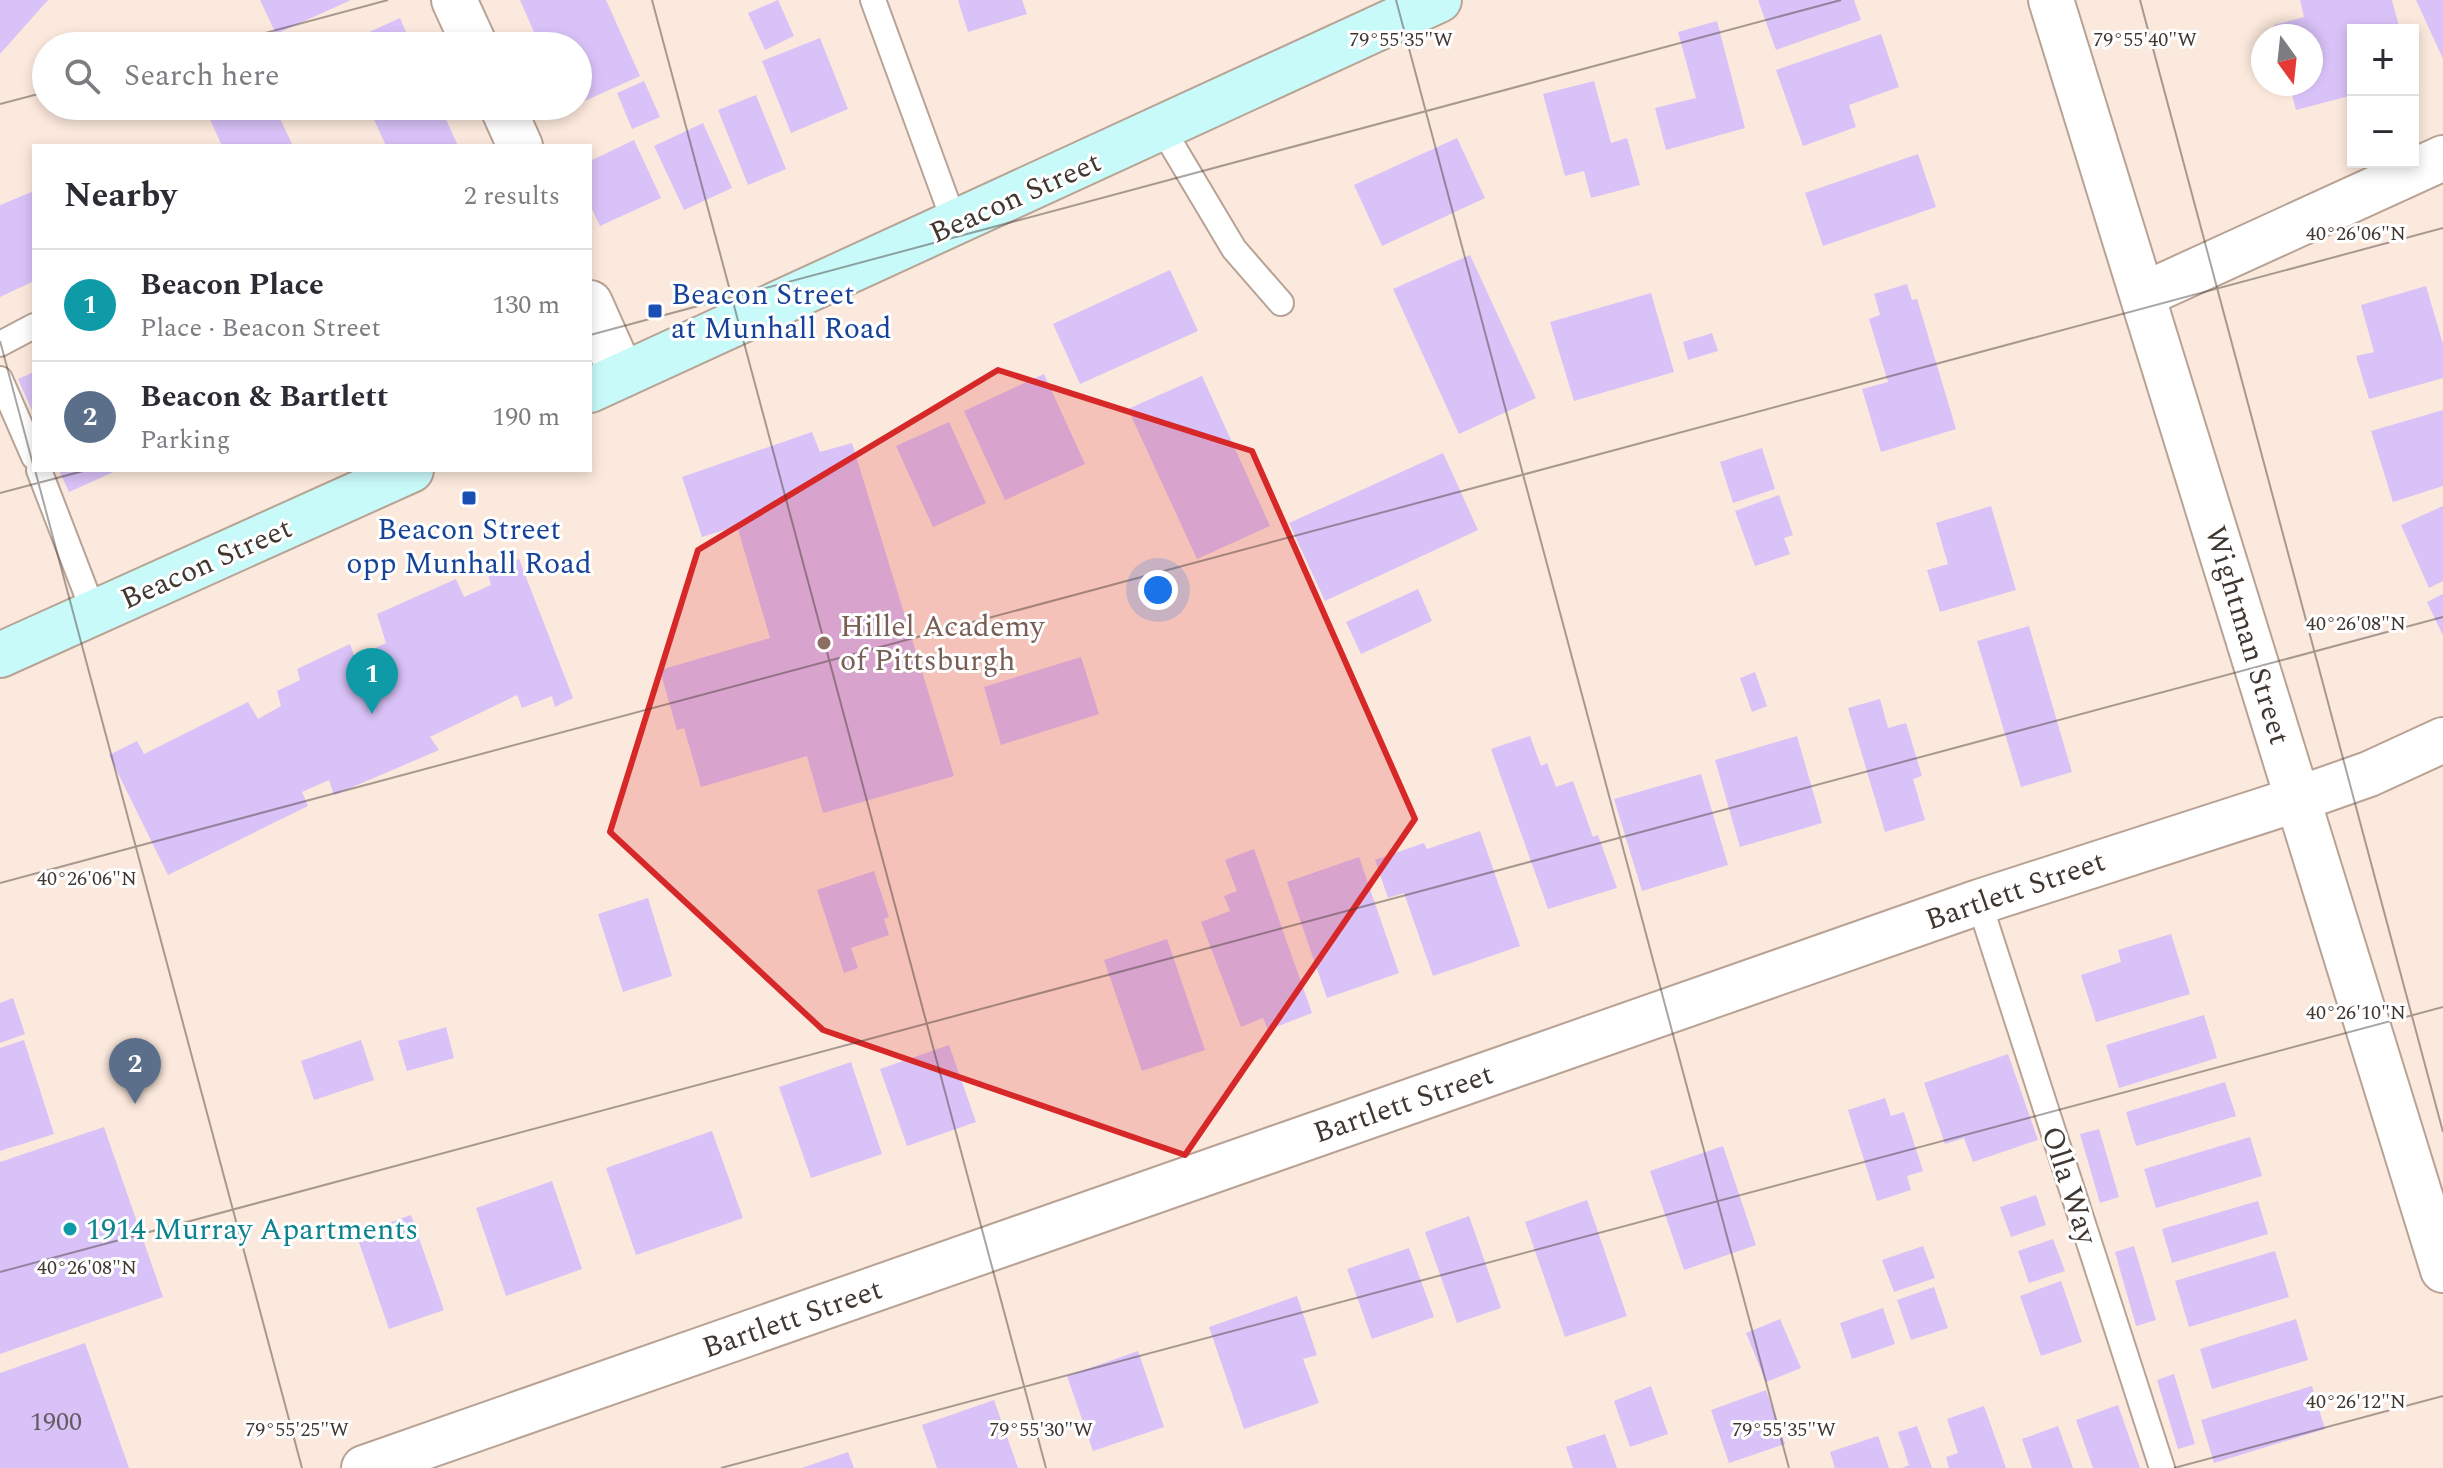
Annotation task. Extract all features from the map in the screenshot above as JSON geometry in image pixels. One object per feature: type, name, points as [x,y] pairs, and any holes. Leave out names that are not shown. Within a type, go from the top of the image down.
[{"type":"main road","name":"Beacon Street","points":[[606,383],[1163,130],[1439,0]]},
{"type":"main road","name":"Beacon Street","points":[[0,655],[407,472]]},
{"type":"street","points":[[454,0],[469,32]]},
{"type":"street","name":"Wightman Street","points":[[2051,0],[2443,1270]]},
{"type":"street","points":[[508,120],[519,144]]},
{"type":"street","points":[[2143,295],[2443,158]]},
{"type":"street","points":[[592,313],[606,383]]},
{"type":"street","name":"Bartlett Street","points":[[364,1468],[1979,902],[2298,799],[2369,774],[2443,740]]},
{"type":"lane","points":[[873,0],[955,224]]},
{"type":"lane","points":[[1163,130],[1234,249],[1281,303]]},
{"type":"lane","points":[[0,344],[32,327]]},
{"type":"lane","points":[[0,379],[32,452]]},
{"type":"lane","points":[[40,472],[94,613]]},
{"type":"lane","name":"Olla Way","points":[[1979,902],[2162,1468]]},
{"type":"highlighted area","points":[[998,370],[1252,451],[1415,819],[1185,1155],[823,1030],[610,832],[698,550]]},
{"type":"building","points":[[0,0],[48,0],[0,54]]},
{"type":"building","points":[[260,0],[351,0],[280,32],[275,32]]},
{"type":"building","points":[[520,0],[606,0],[640,76],[592,98],[592,32],[534,32]]},
{"type":"building","points":[[778,0],[794,36],[765,50],[748,13]]},
{"type":"building","points":[[958,0],[1022,0],[1027,14],[968,32]]},
{"type":"building","points":[[1758,0],[1854,0],[1861,20],[1776,50]]},
{"type":"building","points":[[2300,0],[2392,0],[2398,24],[2347,24],[2347,97],[2296,110],[2292,96],[2323,96],[2323,24],[2278,24],[2304,17]]},
{"type":"building","points":[[2416,0],[2443,0],[2443,59]]},
{"type":"building","points":[[400,18],[406,32],[370,32]]},
{"type":"building","points":[[1717,21],[1745,128],[1666,150],[1655,108],[1696,98],[1678,32]]},
{"type":"building","points":[[1881,34],[1899,87],[1849,105],[1856,127],[1803,146],[1776,70]]},
{"type":"building","points":[[820,38],[848,109],[791,133],[762,61]]},
{"type":"building","points":[[644,81],[660,117],[632,129],[617,93]]},
{"type":"building","points":[[1594,81],[1611,143],[1627,138],[1640,185],[1591,198],[1584,171],[1565,176],[1543,94]]},
{"type":"building","points":[[756,95],[786,169],[748,185],[718,110]]},
{"type":"building","points":[[210,120],[281,120],[292,144],[221,144]]},
{"type":"building","points":[[374,120],[446,120],[457,144],[385,144]]},
{"type":"building","points":[[703,123],[732,188],[684,210],[654,146]]},
{"type":"building","points":[[1457,138],[1485,198],[1382,246],[1354,185]]},
{"type":"building","points":[[634,140],[661,198],[600,226],[592,209],[592,160]]},
{"type":"building","points":[[1918,154],[1936,207],[1823,246],[1805,193]]},
{"type":"building","points":[[32,192],[32,282],[0,297],[0,205]]},
{"type":"building","points":[[1470,255],[1536,398],[1459,434],[1393,289]]},
{"type":"building","points":[[1170,270],[1198,331],[1080,384],[1053,324]]},
{"type":"building","points":[[1907,284],[1912,300],[1917,299],[1956,429],[1881,452],[1862,389],[1888,382],[1869,319],[1880,315],[1874,294]]},
{"type":"building","points":[[2426,286],[2443,344],[2443,378],[2369,399],[2356,356],[2374,352],[2361,305]]},
{"type":"building","points":[[1651,293],[1674,372],[1574,401],[1550,322]]},
{"type":"building","points":[[1712,333],[1718,351],[1688,360],[1683,342]]},
{"type":"building","points":[[32,373],[32,410],[18,379]]},
{"type":"building","points":[[1044,374],[1085,464],[1005,500],[964,411]]},
{"type":"building","points":[[1202,376],[1270,526],[1197,559],[1128,409]]},
{"type":"building","points":[[2443,410],[2443,486],[2393,502],[2371,431]]},
{"type":"building","points":[[949,422],[986,503],[933,527],[896,446]]},
{"type":"building","points":[[812,432],[820,452],[852,443],[954,776],[823,813],[807,756],[701,787],[684,728],[677,730],[660,670],[770,638],[737,526],[702,537],[682,477]]},
{"type":"building","points":[[1762,448],[1775,489],[1733,503],[1720,462]]},
{"type":"building","points":[[1443,453],[1478,530],[1325,601],[1289,523]]},
{"type":"building","points":[[60,472],[114,472],[69,492]]},
{"type":"building","points":[[1779,495],[1793,535],[1784,538],[1790,554],[1755,566],[1735,511]]},
{"type":"building","points":[[1991,506],[2016,590],[1940,612],[1927,570],[1948,564],[1936,523]]},
{"type":"building","points":[[2443,506],[2443,581],[2429,588],[2401,525]]},
{"type":"building","points":[[519,559],[573,698],[555,707],[552,696],[522,708],[517,695],[430,737],[439,750],[334,795],[329,780],[302,792],[308,806],[168,875],[109,755],[137,741],[144,754],[248,702],[258,719],[281,706],[277,691],[300,680],[297,669],[350,644],[355,658],[386,643],[377,614],[456,579],[464,597],[491,585],[487,571]]},
{"type":"building","points":[[1418,589],[1432,621],[1361,654],[1346,622]]},
{"type":"building","points":[[2443,594],[2443,636],[2427,602]]},
{"type":"building","points":[[2029,626],[2072,772],[2021,787],[1977,641]]},
{"type":"building","points":[[1081,657],[1099,714],[1001,745],[984,687]]},
{"type":"building","points":[[1755,672],[1767,706],[1752,712],[1740,678]]},
{"type":"building","points":[[1880,699],[1888,728],[1906,723],[1922,776],[1913,779],[1925,820],[1885,832],[1848,708]]},
{"type":"building","points":[[1530,736],[1541,766],[1547,763],[1556,787],[1573,781],[1593,837],[1598,835],[1617,888],[1548,909],[1491,749]]},
{"type":"building","points":[[1797,736],[1822,823],[1740,847],[1715,760]]},
{"type":"building","points":[[1701,774],[1728,865],[1642,891],[1614,799]]},
{"type":"building","points":[[1480,831],[1520,946],[1433,976],[1404,893],[1388,898],[1375,860],[1424,843],[1427,849]]},
{"type":"building","points":[[1254,849],[1312,1013],[1268,1030],[1263,1018],[1241,1027],[1201,922],[1230,911],[1224,896],[1237,891],[1225,860]]},
{"type":"building","points":[[1359,857],[1399,973],[1327,998],[1287,882]]},
{"type":"building","points":[[874,871],[889,917],[884,919],[889,935],[851,948],[858,968],[844,973],[817,890]]},
{"type":"building","points":[[648,898],[672,976],[623,992],[598,914]]},
{"type":"building","points":[[2171,934],[2190,994],[2096,1022],[2081,975],[2121,962],[2118,950]]},
{"type":"building","points":[[1167,939],[1205,1050],[1142,1071],[1104,960]]},
{"type":"building","points":[[13,998],[25,1034],[0,1043],[0,1003]]},
{"type":"building","points":[[2204,1015],[2217,1058],[2119,1088],[2106,1045]]},
{"type":"building","points":[[446,1027],[454,1058],[407,1071],[398,1041]]},
{"type":"building","points":[[24,1040],[54,1134],[0,1151],[0,1048]]},
{"type":"building","points":[[361,1040],[374,1080],[314,1100],[301,1061]]},
{"type":"building","points":[[949,1045],[976,1122],[907,1146],[880,1069]]},
{"type":"building","points":[[2008,1054],[2038,1140],[1973,1162],[1964,1138],[1945,1144],[1924,1083]]},
{"type":"building","points":[[851,1062],[882,1154],[811,1178],[779,1087]]},
{"type":"building","points":[[2225,1082],[2236,1116],[2136,1146],[2126,1112]]},
{"type":"building","points":[[1885,1098],[1891,1116],[1904,1112],[1923,1171],[1907,1176],[1911,1190],[1877,1201],[1848,1110]]},
{"type":"building","name":"1914 Murray Apartments","points":[[104,1127],[163,1297],[0,1354],[0,1162]]},
{"type":"building","points":[[2099,1129],[2119,1197],[2100,1203],[2080,1134]]},
{"type":"building","points":[[712,1131],[743,1218],[636,1255],[606,1168]]},
{"type":"building","points":[[2250,1137],[2262,1176],[2156,1208],[2144,1169]]},
{"type":"building","points":[[1723,1146],[1756,1245],[1684,1270],[1650,1171]]},
{"type":"building","points":[[552,1181],[582,1269],[506,1296],[476,1208]]},
{"type":"building","points":[[2036,1195],[2046,1225],[2011,1237],[2000,1207]]},
{"type":"building","points":[[1587,1200],[1627,1316],[1565,1337],[1525,1222]]},
{"type":"building","points":[[2258,1201],[2268,1234],[2172,1263],[2162,1229]]},
{"type":"building","points":[[411,1215],[444,1310],[389,1329],[356,1234]]},
{"type":"building","points":[[1469,1216],[1501,1308],[1457,1323],[1425,1232]]},
{"type":"building","points":[[2053,1239],[2065,1271],[2029,1283],[2018,1251]]},
{"type":"building","points":[[1923,1246],[1935,1278],[1894,1292],[1882,1260]]},
{"type":"building","points":[[2134,1246],[2156,1320],[2136,1326],[2115,1252]]},
{"type":"building","points":[[1409,1248],[1434,1317],[1372,1339],[1347,1269]]},
{"type":"building","points":[[2275,1251],[2289,1297],[2189,1327],[2175,1281]]},
{"type":"building","points":[[2061,1281],[2082,1342],[2041,1356],[2020,1296]]},
{"type":"building","points":[[1934,1287],[1948,1328],[1911,1340],[1897,1300]]},
{"type":"building","points":[[1297,1296],[1317,1355],[1303,1359],[1319,1403],[1244,1429],[1209,1327]]},
{"type":"building","points":[[1883,1308],[1895,1344],[1852,1359],[1840,1323]]},
{"type":"building","points":[[1780,1319],[1801,1368],[1766,1382],[1746,1333]]},
{"type":"building","points":[[2296,1319],[2308,1360],[2212,1389],[2200,1349]]},
{"type":"building","points":[[85,1343],[129,1468],[0,1468],[0,1373]]},
{"type":"building","points":[[1138,1351],[1164,1427],[1093,1451],[1067,1376]]},
{"type":"building","points":[[2174,1374],[2195,1444],[2178,1449],[2157,1380]]},
{"type":"building","points":[[1651,1386],[1668,1434],[1630,1447],[1614,1401]]},
{"type":"building","points":[[2312,1386],[2325,1429],[2214,1463],[2201,1420]]},
{"type":"building","points":[[1766,1390],[1785,1444],[1729,1463],[1711,1410]]},
{"type":"building","points":[[994,1400],[1018,1468],[937,1468],[922,1425]]},
{"type":"building","points":[[2118,1405],[2140,1468],[2093,1468],[2076,1420]]},
{"type":"building","points":[[1984,1406],[2006,1468],[1949,1468],[1946,1457],[1958,1453],[1947,1419]]},
{"type":"building","points":[[1917,1426],[1932,1468],[1902,1468],[1909,1465],[1898,1432]]},
{"type":"building","points":[[2058,1426],[2073,1468],[2032,1468],[2022,1439]]},
{"type":"building","points":[[1605,1434],[1617,1468],[1573,1468],[1566,1447]]},
{"type":"building","points":[[1878,1436],[1889,1468],[1835,1468],[1830,1452]]},
{"type":"building","points":[[848,1452],[854,1468],[802,1468]]},
{"type":"place","name":"Beacon Street at Munhall Road","points":[[655,311]]},
{"type":"place","name":"Beacon Street opp Munhall Road","points":[[469,498]]},
{"type":"place","name":"Hillel Academy of Pittsburgh","points":[[824,643]]},
{"type":"place","name":"Beacon Place","points":[[372,714]]},
{"type":"place","name":"Beacon & Bartlett","points":[[135,1104]]},
{"type":"place","name":"1914 Murray Apartments","points":[[70,1229]]}]
